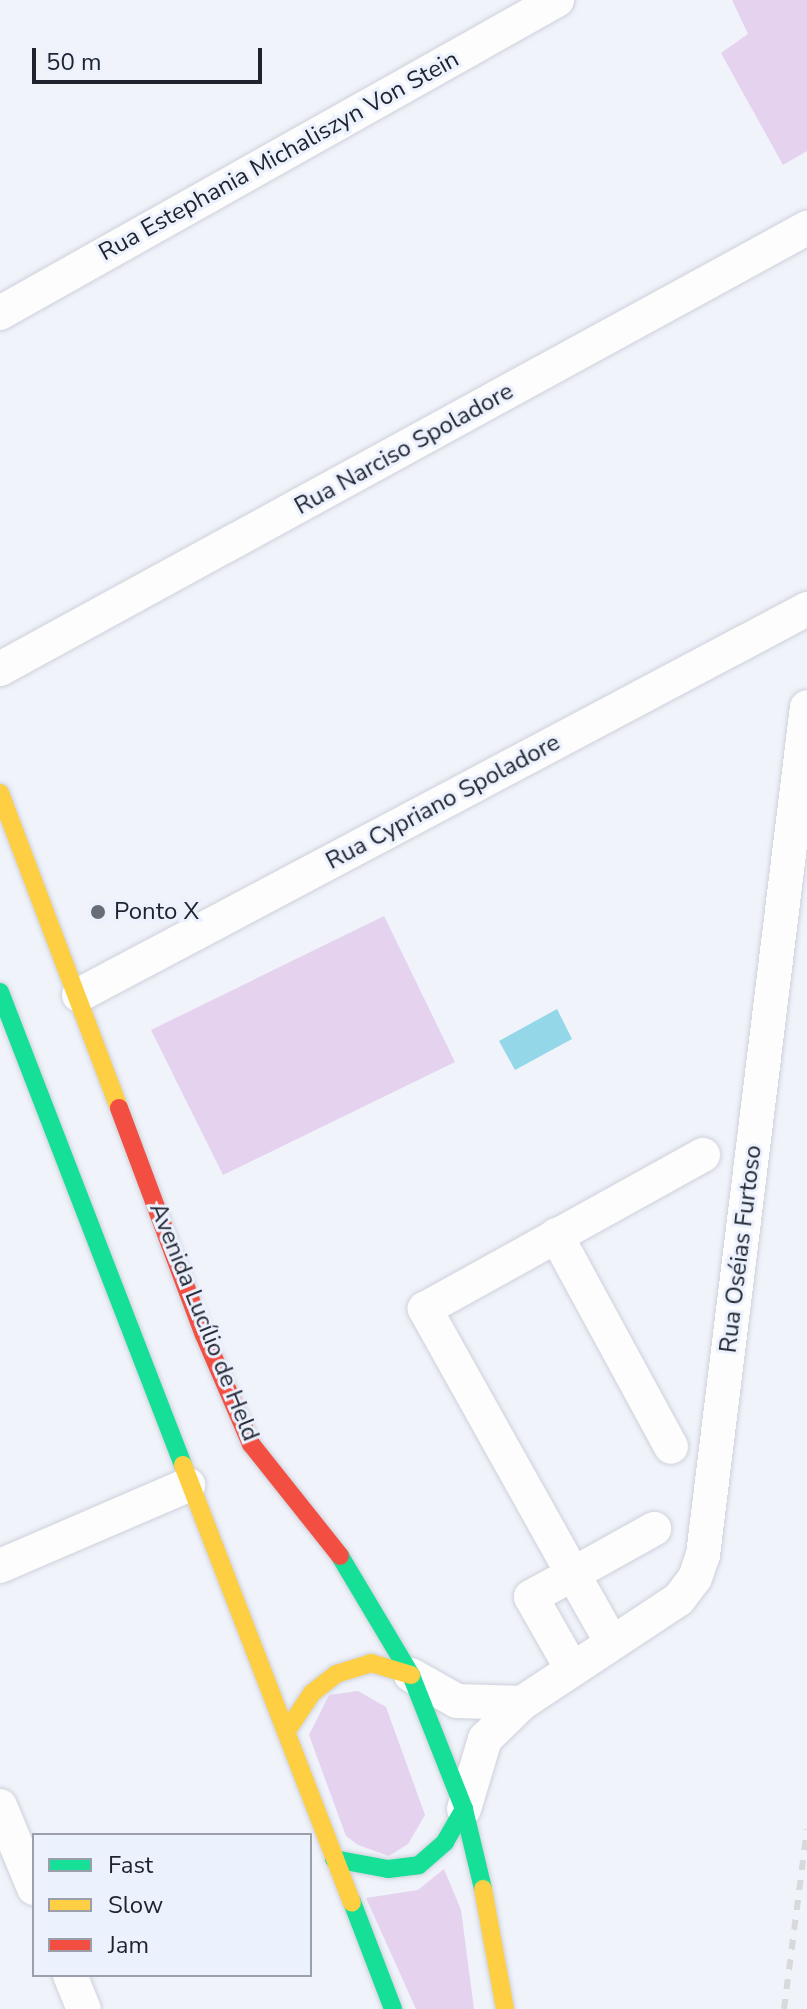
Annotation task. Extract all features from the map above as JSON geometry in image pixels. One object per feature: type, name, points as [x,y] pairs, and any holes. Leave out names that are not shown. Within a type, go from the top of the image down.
[{"type":"main road","name":"Avenida Lucílio de Held","points":[[0,793],[9,839],[79,995],[204,1335],[251,1444],[338,1553],[411,1675],[464,1809],[497,1952],[505,2009]]},
{"type":"main road","points":[[0,992],[393,2009]]},
{"type":"main road","points":[[286,1732],[312,1693],[336,1674],[371,1663],[411,1675]]},
{"type":"main road","points":[[334,1859],[388,1869],[419,1865],[445,1842],[464,1809]]},
{"type":"street","name":"Rua Estephania Michaliszyn Von Stein","points":[[0,313],[557,0]]},
{"type":"street","name":"Rua Narciso Spoladore","points":[[0,669],[807,228]]},
{"type":"street","name":"Rua Cypriano Spoladore","points":[[79,995],[807,609]]},
{"type":"street","name":"Rua Oséias Furtoso","points":[[464,1809],[485,1739],[522,1703],[679,1599],[695,1578],[703,1555],[807,707]]},
{"type":"street","points":[[612,1643],[425,1309],[703,1155]]},
{"type":"street","points":[[556,1235],[671,1447]]},
{"type":"street","points":[[0,1566],[188,1485]]},
{"type":"street","points":[[572,1669],[531,1597],[654,1529]]},
{"type":"street","points":[[411,1675],[457,1701],[522,1703]]},
{"type":"street","points":[[0,1806],[32,1883]]},
{"type":"street","points":[[71,1977],[84,2009]]},
{"type":"shaded area","points":[[732,0],[807,0],[807,151],[783,165],[721,53],[748,34]]},
{"type":"shaded area","points":[[384,916],[455,1062],[223,1175],[151,1030]]},
{"type":"shaded area","points":[[358,1691],[386,1707],[425,1815],[408,1844],[389,1856],[358,1845],[346,1836],[309,1735],[329,1695]]},
{"type":"shaded area","points":[[444,1869],[461,1910],[474,2009],[416,2009],[366,1898],[418,1890]]},
{"type":"water","points":[[557,1009],[572,1039],[515,1070],[499,1041]]},
{"type":"railway","points":[[784,2009],[807,1829]]},
{"type":"traffic: fast","points":[[0,992],[183,1465]]},
{"type":"traffic: fast","points":[[340,1556],[411,1675],[464,1809],[483,1889]]},
{"type":"traffic: fast","points":[[334,1859],[388,1869],[419,1865],[445,1842],[464,1809]]},
{"type":"traffic: fast","points":[[352,1902],[393,2009]]},
{"type":"traffic: slow","points":[[0,793],[119,1108]]},
{"type":"traffic: slow","points":[[183,1465],[352,1902]]},
{"type":"traffic: slow","points":[[286,1732],[312,1693],[336,1674],[371,1663],[411,1675]]},
{"type":"traffic: slow","points":[[483,1889],[505,2009]]},
{"type":"traffic: jam","points":[[119,1108],[204,1335],[251,1444],[340,1556]]},
{"type":"place","name":"Ponto X","points":[[98,912]]}]
